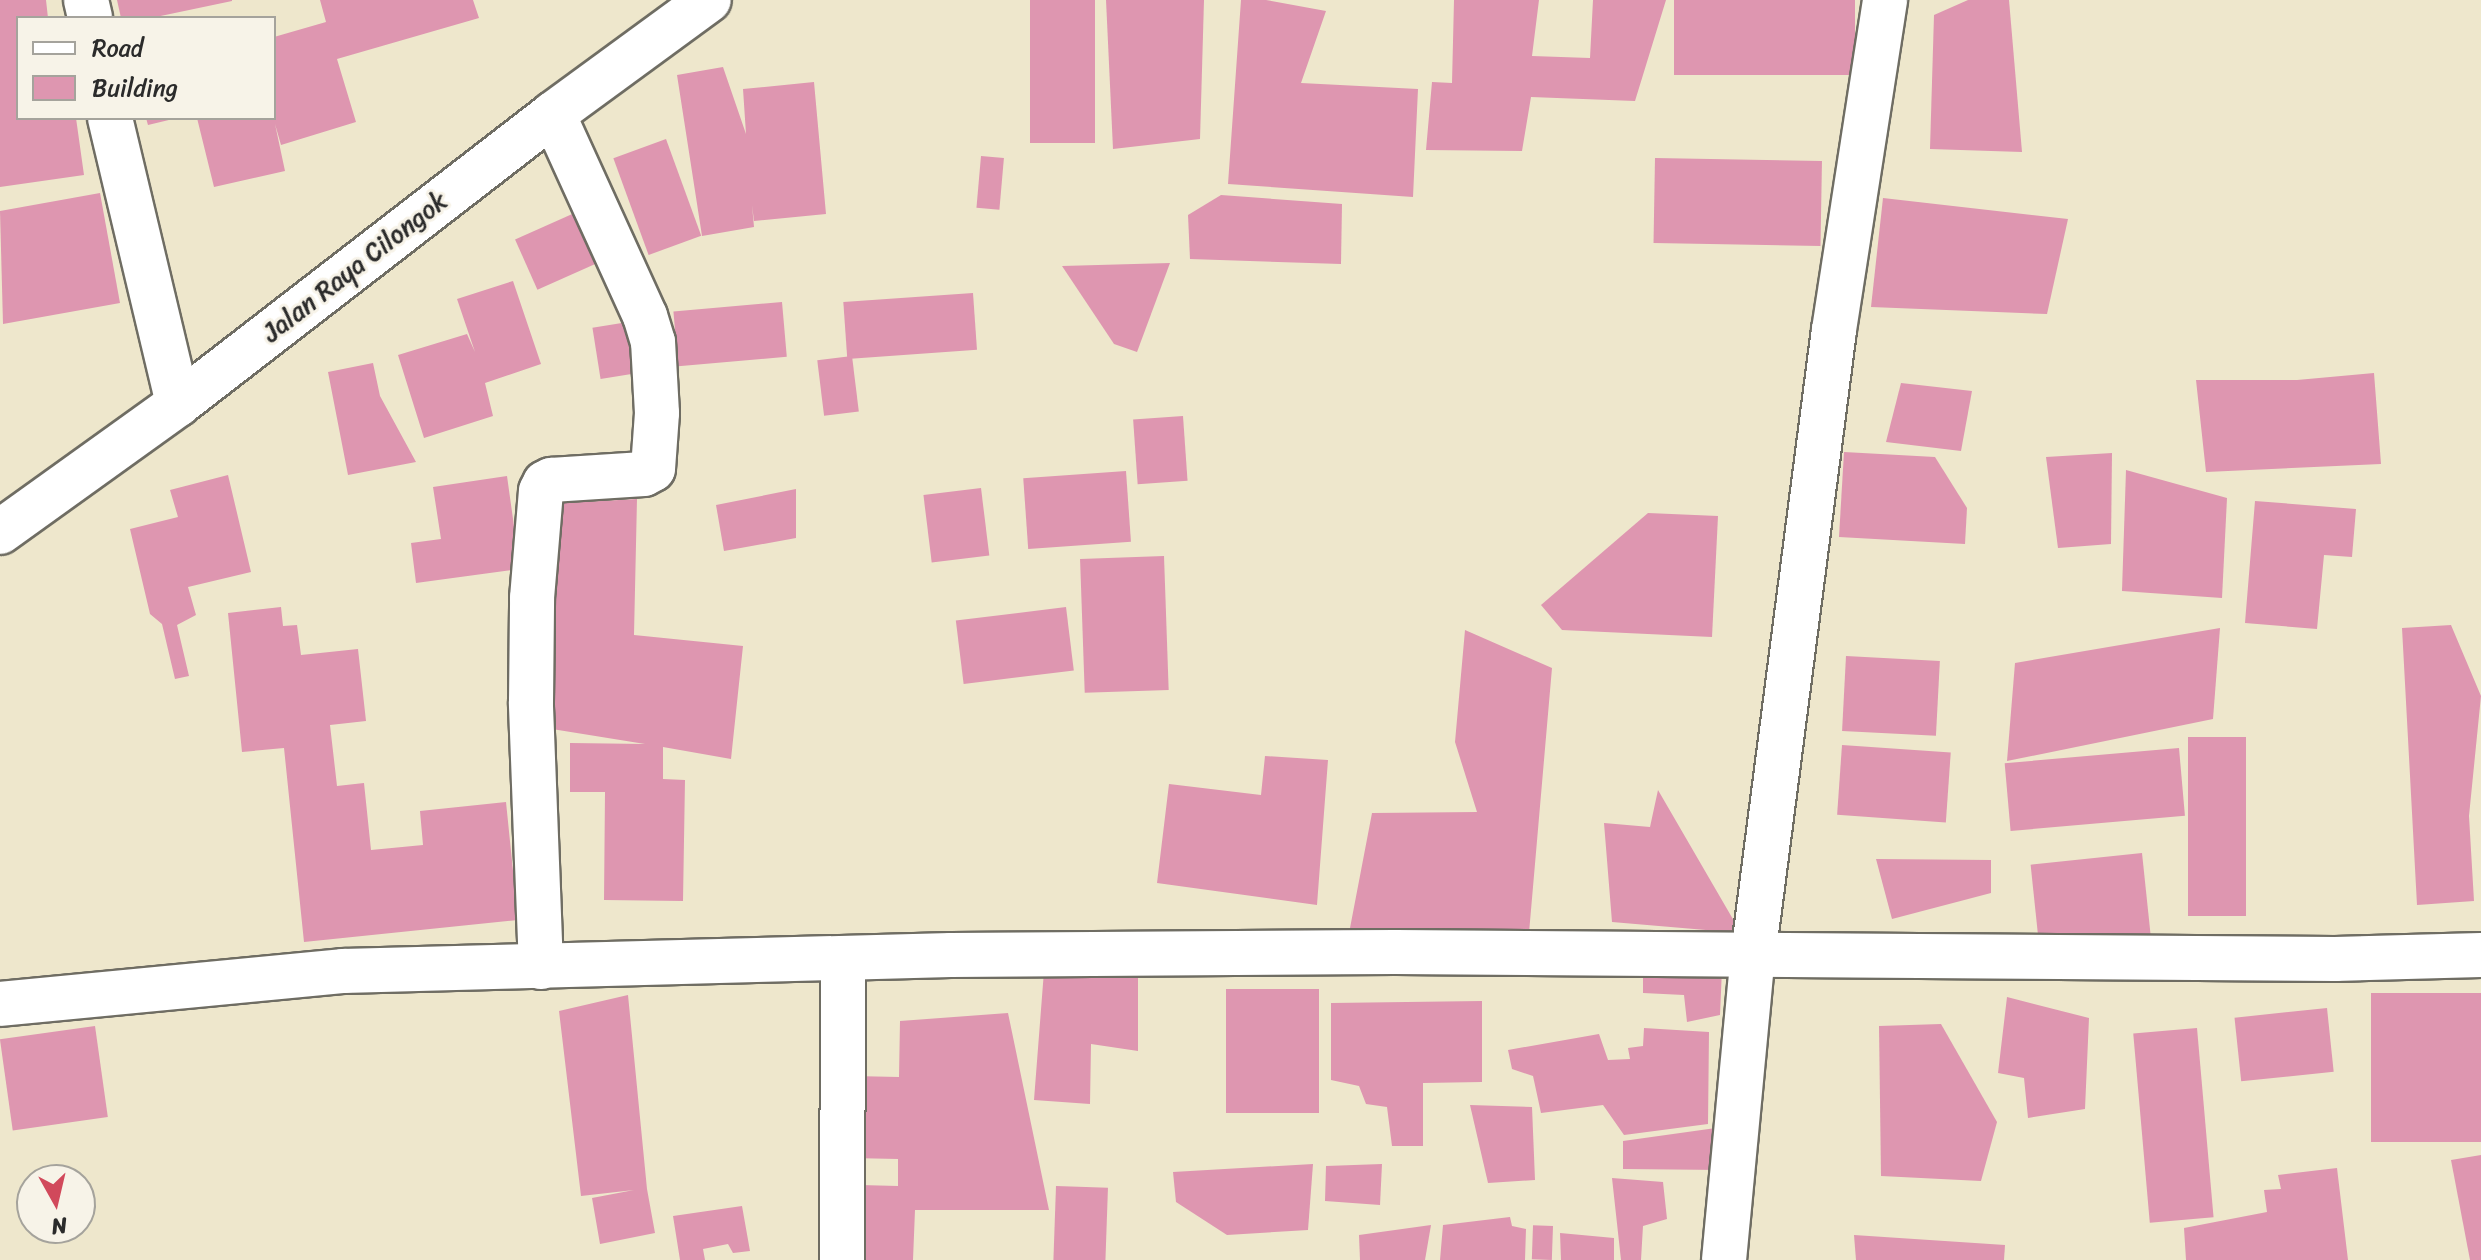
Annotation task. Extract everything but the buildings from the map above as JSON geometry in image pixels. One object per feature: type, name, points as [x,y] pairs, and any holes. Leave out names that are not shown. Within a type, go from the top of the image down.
[{"type":"main road","name":"Jalan Raya Cilongok","points":[[0,532],[178,404],[553,114],[709,0]]},
{"type":"main road","points":[[1724,1260],[1753,956],[1834,330],[1885,0]]},
{"type":"main road","points":[[541,967],[531,702],[533,584],[541,491],[545,483],[551,480],[644,474],[653,469],[657,413],[653,342],[645,316],[553,114]]},
{"type":"main road","points":[[110,120],[178,404]]},
{"type":"main road","points":[[0,1004],[314,973],[843,958],[1237,952],[2335,959],[2481,955]]},
{"type":"main road","points":[[842,1260],[843,958]]}]
